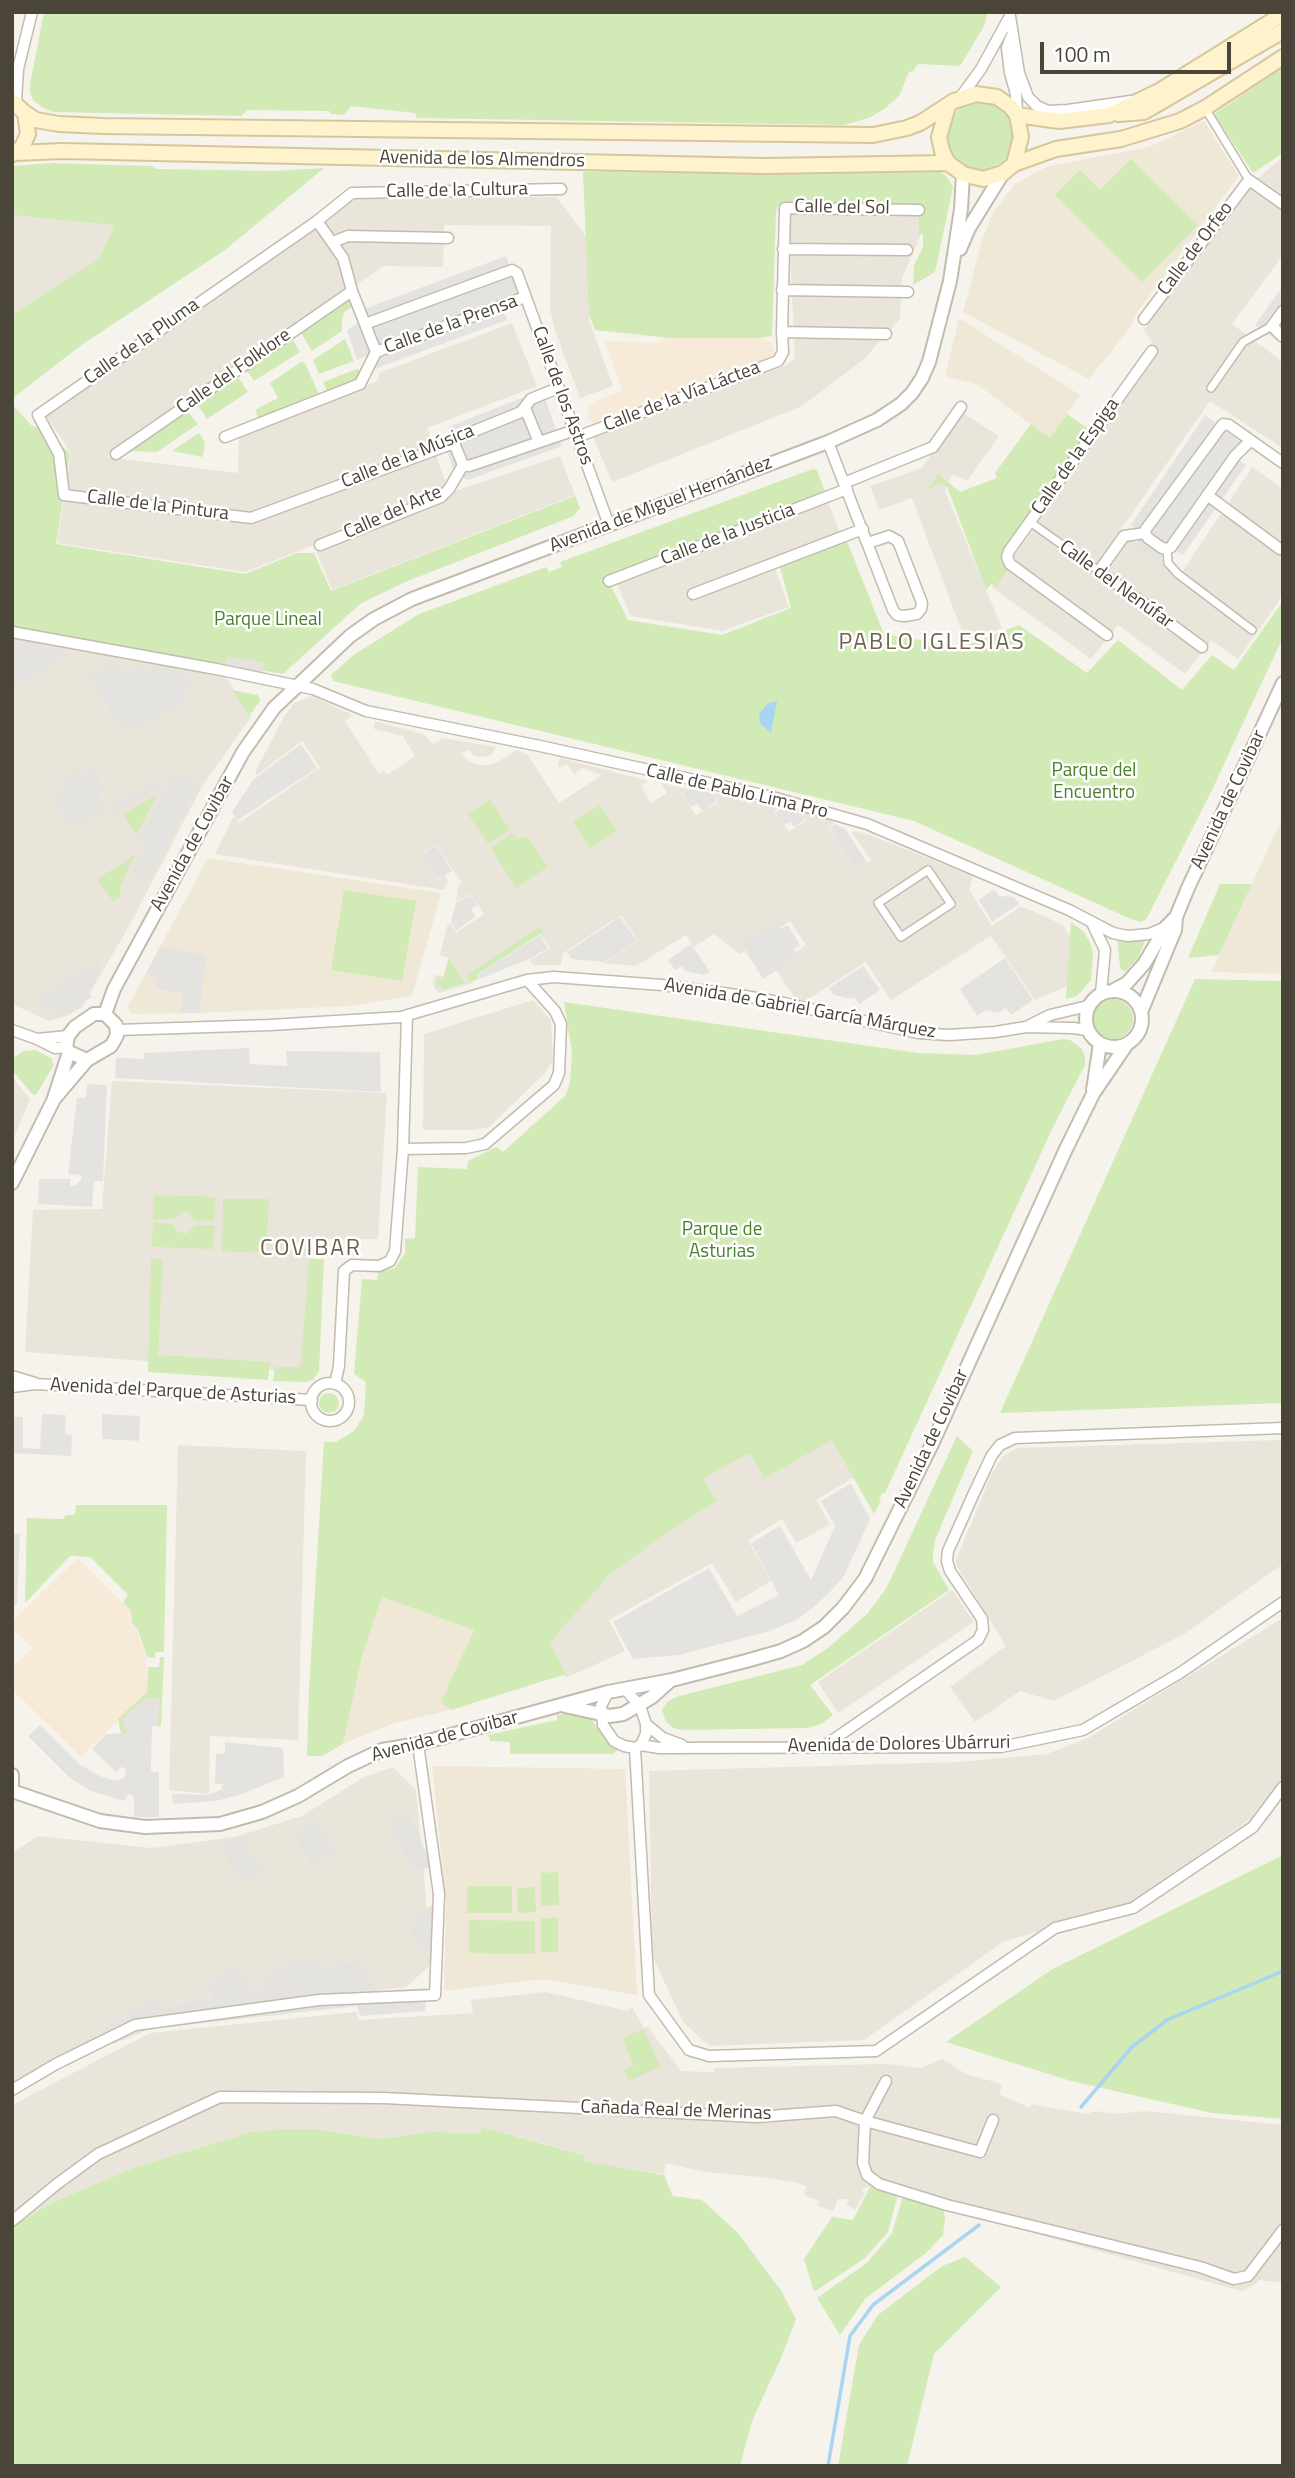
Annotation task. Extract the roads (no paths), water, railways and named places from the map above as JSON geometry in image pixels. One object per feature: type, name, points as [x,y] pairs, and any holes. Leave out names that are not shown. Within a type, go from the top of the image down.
[{"type":"main road","points":[[1109,115],[1161,90],[1283,14]]},
{"type":"main road","points":[[1017,115],[1059,121],[1144,112],[1283,32]]},
{"type":"main road","points":[[1156,128],[1283,47]]},
{"type":"main road","points":[[1009,168],[1021,137],[1017,115],[1012,107],[996,97],[976,94],[953,103],[939,137],[942,151],[948,163],[962,174],[983,179],[1056,149],[1121,139],[1180,121],[1205,108],[1283,57]]},
{"type":"main road","name":"Avenida de los Almendros","points":[[18,105],[36,120],[102,126],[835,136],[873,135],[907,128],[953,103]]},
{"type":"main road","points":[[14,154],[22,147],[28,134],[18,105]]},
{"type":"main road","name":"Avenida de los Almendros","points":[[14,154],[62,151],[765,166],[948,163]]},
{"type":"street","points":[[18,105],[18,69],[32,12]]},
{"type":"street","points":[[1010,14],[1023,85],[1028,97],[1037,106],[1048,111],[1068,110],[1141,100]]},
{"type":"street","points":[[953,103],[981,69],[1010,14]]},
{"type":"street","points":[[1012,34],[1007,48],[1016,94],[1017,115]]},
{"type":"street","points":[[1208,113],[1248,180],[1283,204]]},
{"type":"street","name":"Avenida de Miguel Hernández","points":[[953,265],[970,228],[1009,168]]},
{"type":"street","name":"Avenida de Miguel Hernández","points":[[297,686],[350,636],[374,619],[412,599],[828,442],[877,420],[901,404],[922,378],[929,362],[953,265],[961,209],[962,174]]},
{"type":"street","name":"Calle de Orfeo","points":[[1144,319],[1248,180]]},
{"type":"street","name":"Calle de la Cultura","points":[[317,220],[352,193],[561,189]]},
{"type":"street","name":"Calle del Sol","points":[[783,352],[783,210],[788,207],[919,209]]},
{"type":"street","points":[[317,220],[343,258],[365,324]]},
{"type":"street","name":"Calle de la Pluma","points":[[65,495],[59,454],[38,415],[317,220]]},
{"type":"street","points":[[333,242],[348,236],[447,238]]},
{"type":"street","points":[[783,249],[906,250]]},
{"type":"street","name":"Calle de los Astros","points":[[512,270],[517,273],[609,524]]},
{"type":"street","name":"Calle de la Prensa","points":[[376,352],[365,324],[512,270]]},
{"type":"street","points":[[782,290],[908,292]]},
{"type":"street","name":"Calle del Folklore","points":[[116,454],[352,291]]},
{"type":"street","name":"Calle de la Prensa","points":[[225,438],[360,384],[376,352],[526,297]]},
{"type":"street","points":[[1211,388],[1243,342],[1272,326],[1283,311]]},
{"type":"street","points":[[1272,326],[1283,337]]},
{"type":"street","points":[[782,332],[886,334]]},
{"type":"street","name":"Calle de la Espiga","points":[[1107,635],[1010,565],[1007,557],[1152,351]]},
{"type":"street","name":"Calle de la Vía Láctea","points":[[576,434],[767,366],[778,361],[783,352]]},
{"type":"street","name":"Calle de la Música","points":[[251,518],[454,443],[457,438],[521,412],[531,399],[558,388]]},
{"type":"street","name":"Calle de la Justicia","points":[[609,581],[845,486],[933,447],[961,407]]},
{"type":"street","points":[[525,408],[540,442]]},
{"type":"street","points":[[1099,571],[1124,537],[1145,533],[1219,426],[1229,425],[1283,463]]},
{"type":"street","points":[[454,443],[463,465],[469,466],[540,442],[576,434]]},
{"type":"street","points":[[1250,440],[1235,456],[1167,549],[1168,563],[1178,574],[1252,630]]},
{"type":"street","points":[[828,442],[893,610],[897,615],[917,614],[922,603],[898,541],[889,537],[868,543]]},
{"type":"street","name":"Calle del Arte","points":[[320,545],[441,497],[463,465]]},
{"type":"street","name":"Calle de la Pintura","points":[[65,495],[251,518]]},
{"type":"street","points":[[1207,495],[1280,549]]},
{"type":"street","name":"Calle del Nenúfar","points":[[1030,522],[1202,647]]},
{"type":"street","points":[[693,594],[863,529]]},
{"type":"street","points":[[1145,533],[1148,538],[1167,549]]},
{"type":"street","name":"Calle de Pablo Lima Pro","points":[[12,632],[297,686],[323,693],[366,711],[772,797],[867,824],[1069,910],[1093,924]]},
{"type":"street","name":"Avenida de Covibar","points":[[1107,992],[1127,983],[1144,964],[1171,922],[1283,683]]},
{"type":"street","name":"Avenida de Covibar","points":[[105,1014],[114,989],[243,751],[274,708],[297,686]]},
{"type":"street","points":[[928,870],[951,904],[901,937],[878,903],[928,870]]},
{"type":"street","points":[[1093,924],[1128,936],[1149,934],[1171,922]]},
{"type":"street","name":"Avenida de Covibar","points":[[1141,1012],[1175,930],[1171,922]]},
{"type":"street","points":[[1093,924],[1105,950],[1107,992]]},
{"type":"street","name":"Avenida de Gabriel García Márquez","points":[[117,1030],[312,1023],[407,1016],[527,980],[554,977],[663,985],[784,1003],[918,1033],[949,1035],[1026,1027],[1087,1030]]},
{"type":"street","points":[[403,1149],[466,1148],[485,1144],[554,1085],[559,1073],[561,1024],[555,1011],[527,980]]},
{"type":"street","points":[[1107,992],[1131,997],[1138,1003],[1141,1012],[1140,1031],[1127,1044],[1108,1047],[1100,1044],[1087,1030],[1085,1014],[1088,1006],[1107,992]]},
{"type":"street","name":"Avenida de Gabriel García Márquez","points":[[1026,1027],[1050,1015],[1088,1006]]},
{"type":"street","points":[[12,1183],[54,1099],[67,1045],[75,1027],[94,1014],[105,1014],[114,1021],[117,1030],[111,1046],[87,1060],[54,1099]]},
{"type":"street","points":[[335,1384],[339,1366],[344,1271],[352,1265],[379,1266],[390,1261],[395,1251],[403,1149],[407,1016]]},
{"type":"street","points":[[12,1030],[37,1039],[67,1045],[87,1060]]},
{"type":"street","name":"Avenida de Covibar","points":[[1093,1094],[1100,1044]]},
{"type":"street","name":"Avenida de Covibar","points":[[12,1790],[100,1821],[145,1827],[220,1824],[298,1796],[348,1766],[382,1750],[418,1744],[608,1692],[672,1680],[781,1651],[803,1641],[834,1617],[865,1578],[932,1444],[1066,1149],[1093,1094],[1127,1044]]},
{"type":"street","name":"Avenida del Parque de Asturias","points":[[12,1376],[35,1384]]},
{"type":"street","name":"Avenida del Parque de Asturias","points":[[12,1387],[35,1384],[312,1399]]},
{"type":"street","points":[[335,1384],[345,1391],[349,1402],[341,1418],[335,1420],[323,1419],[314,1411],[312,1399],[323,1385],[335,1384]]},
{"type":"street","points":[[824,1746],[978,1640],[983,1630],[982,1619],[950,1571],[948,1552],[992,1455],[1000,1445],[1015,1438],[1283,1428]]},
{"type":"street","name":"Avenida de Dolores Ubárruri","points":[[638,1747],[1001,1747],[1083,1730],[1180,1673],[1283,1602]]},
{"type":"street","name":"Avenida de Covibar","points":[[560,1705],[602,1714],[623,1714],[640,1706],[672,1680]]},
{"type":"street","points":[[625,1689],[640,1706],[646,1724],[646,1734],[638,1747],[649,1996],[689,2050],[709,2056],[876,2051],[1055,1927],[1133,1908],[1253,1826],[1283,1787]]},
{"type":"street","points":[[608,1692],[603,1700],[603,1725],[614,1741],[624,1746],[638,1747]]},
{"type":"street","name":"Avenida de Dolores Ubárruri","points":[[646,1724],[663,1738],[686,1746]]},
{"type":"street","points":[[12,2090],[55,2064],[135,2025],[320,2000],[435,1995],[439,1894],[418,1744]]},
{"type":"street","points":[[12,1775],[12,1790]]},
{"type":"street","points":[[886,2081],[865,2121],[863,2163],[867,2175],[879,2184],[947,2205],[1200,2267],[1234,2279],[1248,2276],[1283,2230]]},
{"type":"street","name":"Cañada Real de Merinas","points":[[12,2221],[98,2154],[220,2096],[384,2098],[757,2117],[836,2111],[980,2152],[993,2120]]},
{"type":"water","points":[[777,701],[771,733],[760,723],[759,714],[768,703]]},
{"type":"waterway","points":[[1081,2107],[1132,2047],[1167,2020],[1283,1971]]},
{"type":"waterway","points":[[828,2466],[850,2336],[873,2305],[979,2225]]},
{"type":"district","name":"PABLO IGLESIAS","points":[[932,643]]},
{"type":"district","name":"COVIBAR","points":[[311,1249]]},
{"type":"park label","name":"Parque Lineal","points":[[268,620]]},
{"type":"park label","name":"Parque del Encuentro","points":[[1094,782]]},
{"type":"park label","name":"Parque de Asturias","points":[[722,1241]]}]
